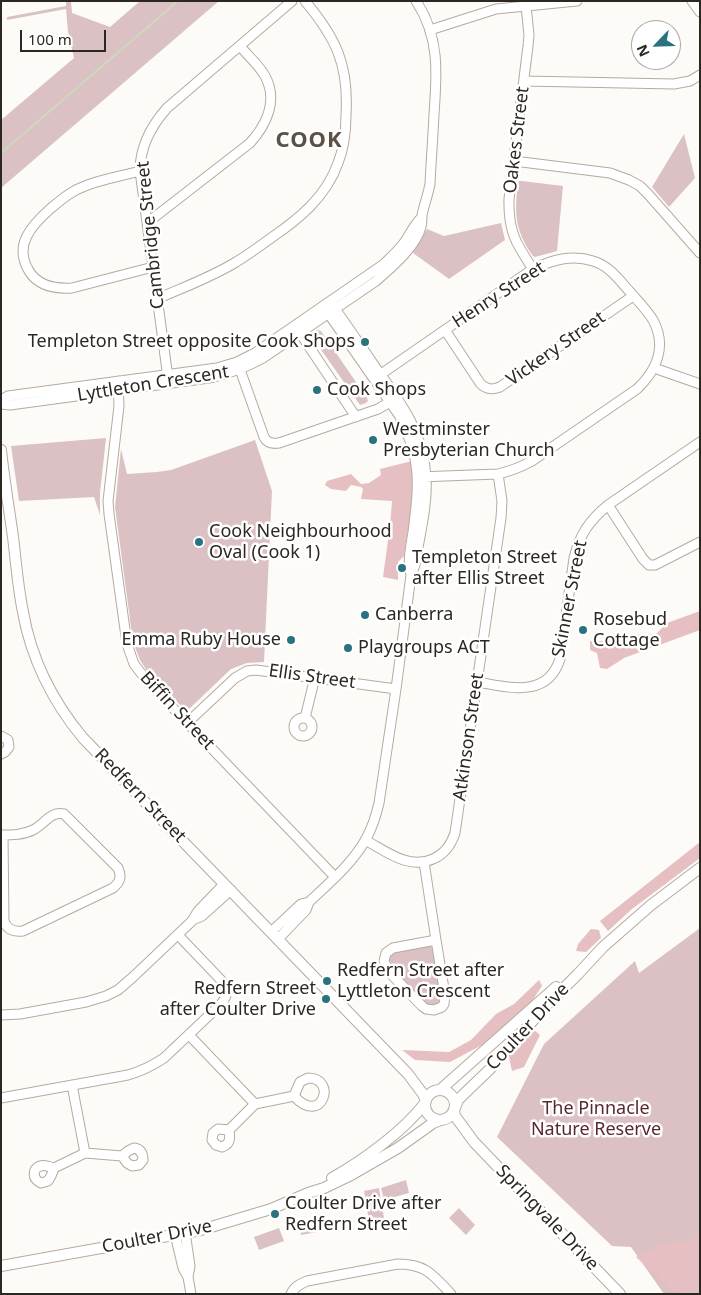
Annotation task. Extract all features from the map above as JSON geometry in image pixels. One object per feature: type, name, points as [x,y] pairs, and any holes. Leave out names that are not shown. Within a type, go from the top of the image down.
[{"type":"main road","name":"Redfern Street","points":[[1,450],[5,480],[5,511],[29,639],[59,706],[84,738],[408,1074],[423,1094],[425,1102]]},
{"type":"main road","name":"Coulter Drive","points":[[454,1109],[458,1100],[490,1069],[545,1007],[603,948],[651,905],[700,868]]},
{"type":"main road","name":"Coulter Drive","points":[[439,1090],[588,958],[603,948]]},
{"type":"main road","name":"Redfern Street","points":[[408,1074],[430,1089],[439,1090]]},
{"type":"main road","points":[[439,1090],[453,1098],[454,1109],[450,1116],[442,1120],[435,1120],[427,1113],[425,1102],[430,1094],[439,1090]]},
{"type":"main road","name":"Coulter Drive","points":[[308,1193],[318,1185],[341,1173],[373,1150],[414,1116],[425,1102]]},
{"type":"main road","name":"Springvale Drive","points":[[454,1109],[455,1116],[474,1142]]},
{"type":"main road","name":"Coulter Drive","points":[[1,1266],[220,1225],[324,1188],[398,1148],[432,1123],[442,1120]]},
{"type":"main road","name":"Springvale Drive","points":[[442,1120],[449,1122],[474,1142],[620,1294]]},
{"type":"street","name":"Cambridge Street","points":[[168,379],[140,171],[141,153],[150,129],[158,118],[292,1]]},
{"type":"street","points":[[157,299],[229,266],[290,226],[304,214],[331,180],[338,165],[346,133],[346,79],[342,62],[327,29],[304,1]]},
{"type":"street","name":"Lyttleton Crescent","points":[[1,404],[10,405],[168,379],[214,377],[238,366],[263,358],[298,330],[330,308],[376,281],[399,261],[419,234],[430,184],[436,53],[430,30],[416,1]]},
{"type":"street","points":[[430,30],[495,5],[526,6],[577,1]]},
{"type":"street","points":[[692,1],[700,12]]},
{"type":"street","name":"Oakes Street","points":[[526,6],[528,35],[524,81],[509,199],[510,221],[513,234],[533,269]]},
{"type":"street","points":[[147,223],[250,143],[262,129],[268,118],[271,96],[269,86],[262,72],[240,46]]},
{"type":"street","points":[[524,81],[674,84],[690,81],[700,75]]},
{"type":"street","points":[[514,161],[610,173],[629,180],[640,186],[648,194],[700,253]]},
{"type":"street","points":[[140,171],[86,186],[75,190],[65,197],[36,221],[30,229],[23,253],[26,266],[31,274],[46,285],[61,289],[72,288],[153,267]]},
{"type":"street","name":"Henry Street","points":[[377,376],[533,269],[557,259],[582,258],[593,261],[613,272],[650,316],[657,330],[658,357],[647,379],[637,389],[532,460],[510,471],[498,474],[422,477]]},
{"type":"street","name":"Vickery Street","points":[[444,330],[480,383],[485,388],[494,389],[500,387],[633,296]]},
{"type":"street","points":[[274,936],[301,904],[309,902],[352,859],[365,840],[375,818],[379,803],[396,689],[411,575],[409,563],[417,499],[422,477],[394,400],[330,308]]},
{"type":"street","points":[[298,330],[356,417]]},
{"type":"street","points":[[238,366],[264,437],[270,443],[279,443],[356,417],[378,409],[394,400]]},
{"type":"street","points":[[654,368],[700,384]]},
{"type":"street","name":"Lyttleton Crescent","points":[[1,400],[8,396],[118,386]]},
{"type":"street","name":"Biffin Street","points":[[118,386],[119,406],[108,501],[128,651],[142,675],[336,877]]},
{"type":"street","name":"Skinner Street","points":[[477,682],[525,688],[544,681],[555,670],[560,659],[577,546],[588,524],[608,505],[700,442]]},
{"type":"street","name":"Atkinson Street","points":[[424,862],[437,858],[444,852],[455,834],[501,518],[502,501],[498,474]]},
{"type":"street","points":[[608,505],[650,565],[655,565],[700,542]]},
{"type":"street","name":"Ellis Street","points":[[187,723],[235,678],[247,671],[264,670],[396,689]]},
{"type":"street","points":[[305,718],[316,677]]},
{"type":"street","points":[[1,736],[8,740],[9,747],[6,752],[1,754]]},
{"type":"street","points":[[53,814],[64,814],[118,868],[120,874],[119,881],[113,888],[23,931],[13,931],[8,929],[4,921],[2,835],[24,834],[39,826],[53,814]]},
{"type":"street","points":[[365,840],[402,860],[424,862],[445,995],[442,1007],[434,1010],[426,1009],[422,1006],[389,972],[384,961],[386,953],[393,948],[436,940]]},
{"type":"street","points":[[1,1015],[86,1002],[118,990],[178,935],[198,912],[228,887]]},
{"type":"street","points":[[1,1098],[141,1071],[153,1066],[164,1058],[189,1035],[223,1001],[227,991],[221,980],[178,935]]},
{"type":"street","points":[[189,1035],[255,1104]]},
{"type":"street","points":[[72,1085],[85,1153]]},
{"type":"street","points":[[229,1130],[255,1104],[294,1096]]},
{"type":"street","points":[[54,1168],[85,1153],[122,1156]]},
{"type":"street","points":[[180,1233],[190,1266],[188,1277],[191,1294]]},
{"type":"street","points":[[291,1294],[294,1288],[306,1281],[398,1264],[409,1264],[427,1270],[451,1294]]},
{"type":"green space","points":[[66,1],[71,1],[72,13],[110,27],[140,1],[219,1],[1,188],[1,120],[74,58],[68,32],[66,9],[7,20],[7,17],[66,6]]},
{"type":"green space","points":[[684,134],[695,178],[669,207],[652,187]]},
{"type":"green space","points":[[519,181],[563,186],[557,251],[535,257],[522,238],[516,213]]},
{"type":"green space","points":[[501,223],[505,240],[449,279],[413,253],[427,229],[444,236]]},
{"type":"green space","points":[[317,330],[321,331],[367,398],[368,401],[366,403],[360,405],[310,334]]},
{"type":"green space","points":[[106,438],[100,493],[100,515],[94,497],[19,501],[11,446]]},
{"type":"green space","points":[[255,440],[272,491],[264,662],[247,663],[231,669],[189,709],[185,710],[147,671],[140,660],[133,642],[115,507],[121,449],[127,474],[157,472],[171,470]]},
{"type":"green space","name":"The Pinnacle Nature Reserve","points":[[700,928],[700,1294],[664,1294],[631,1247],[612,1246],[497,1137],[544,1044],[635,961],[639,973]]},
{"type":"green space","points":[[428,946],[433,948],[441,1002],[437,1005],[427,1006],[388,966],[387,957],[392,952]]},
{"type":"green space","points":[[406,1180],[409,1193],[384,1200],[381,1188]]},
{"type":"green space","points":[[379,1188],[384,1218],[369,1221],[364,1191]]},
{"type":"green space","points":[[459,1208],[475,1225],[466,1235],[449,1218]]},
{"type":"green space","points":[[326,1216],[328,1230],[301,1235],[299,1221]]},
{"type":"green space","points":[[279,1228],[284,1241],[259,1250],[254,1237]]},
{"type":"shaded area","points":[[412,461],[411,509],[404,556],[398,562],[398,580],[383,577],[392,501],[361,499],[363,489],[361,487],[351,485],[346,491],[331,489],[325,485],[327,481],[351,474],[361,484],[369,483],[381,475],[380,469]]},
{"type":"shaded area","points":[[700,611],[700,630],[624,658],[607,669],[600,668],[597,653],[590,650],[590,641],[619,641],[625,640],[632,635],[656,634],[667,623]]},
{"type":"shaded area","points":[[700,842],[700,858],[632,909],[608,931],[600,921]]},
{"type":"shaded area","points":[[591,929],[599,930],[601,938],[586,952],[576,951],[578,944]]},
{"type":"shaded area","points":[[539,980],[542,986],[532,1001],[482,1045],[450,1062],[415,1060],[402,1050],[449,1052],[471,1040],[496,1014],[514,1004]]},
{"type":"shaded area","points":[[532,1028],[540,1035],[524,1067],[512,1071],[509,1057]]},
{"type":"shaded area","points":[[700,1233],[700,1294],[676,1294],[636,1257],[668,1242],[685,1243]]},
{"type":"waterway","points":[[1,153],[178,1]]},
{"type":"place","name":"Templeton Street opposite Cook Shops","points":[[365,342]]},
{"type":"place","name":"Cook Shops","points":[[317,390]]},
{"type":"place","name":"Westminster Presbyterian Church","points":[[373,440]]},
{"type":"place","name":"Cook Neighbourhood Oval (Cook 1)","points":[[199,542]]},
{"type":"place","name":"Templeton Street after Ellis Street","points":[[402,568]]},
{"type":"place","name":"Canberra","points":[[365,615]]},
{"type":"place","name":"Rosebud Cottage","points":[[583,630]]},
{"type":"place","name":"Emma Ruby House","points":[[291,640]]},
{"type":"place","name":"Playgroups ACT","points":[[348,648]]},
{"type":"place","name":"Redfern Street after Lyttleton Crescent","points":[[327,981]]},
{"type":"place","name":"Redfern Street after Coulter Drive","points":[[326,999]]},
{"type":"place","name":"Coulter Drive after Redfern Street","points":[[275,1214]]},
{"type":"district","name":"COOK","points":[[309,141]]}]
